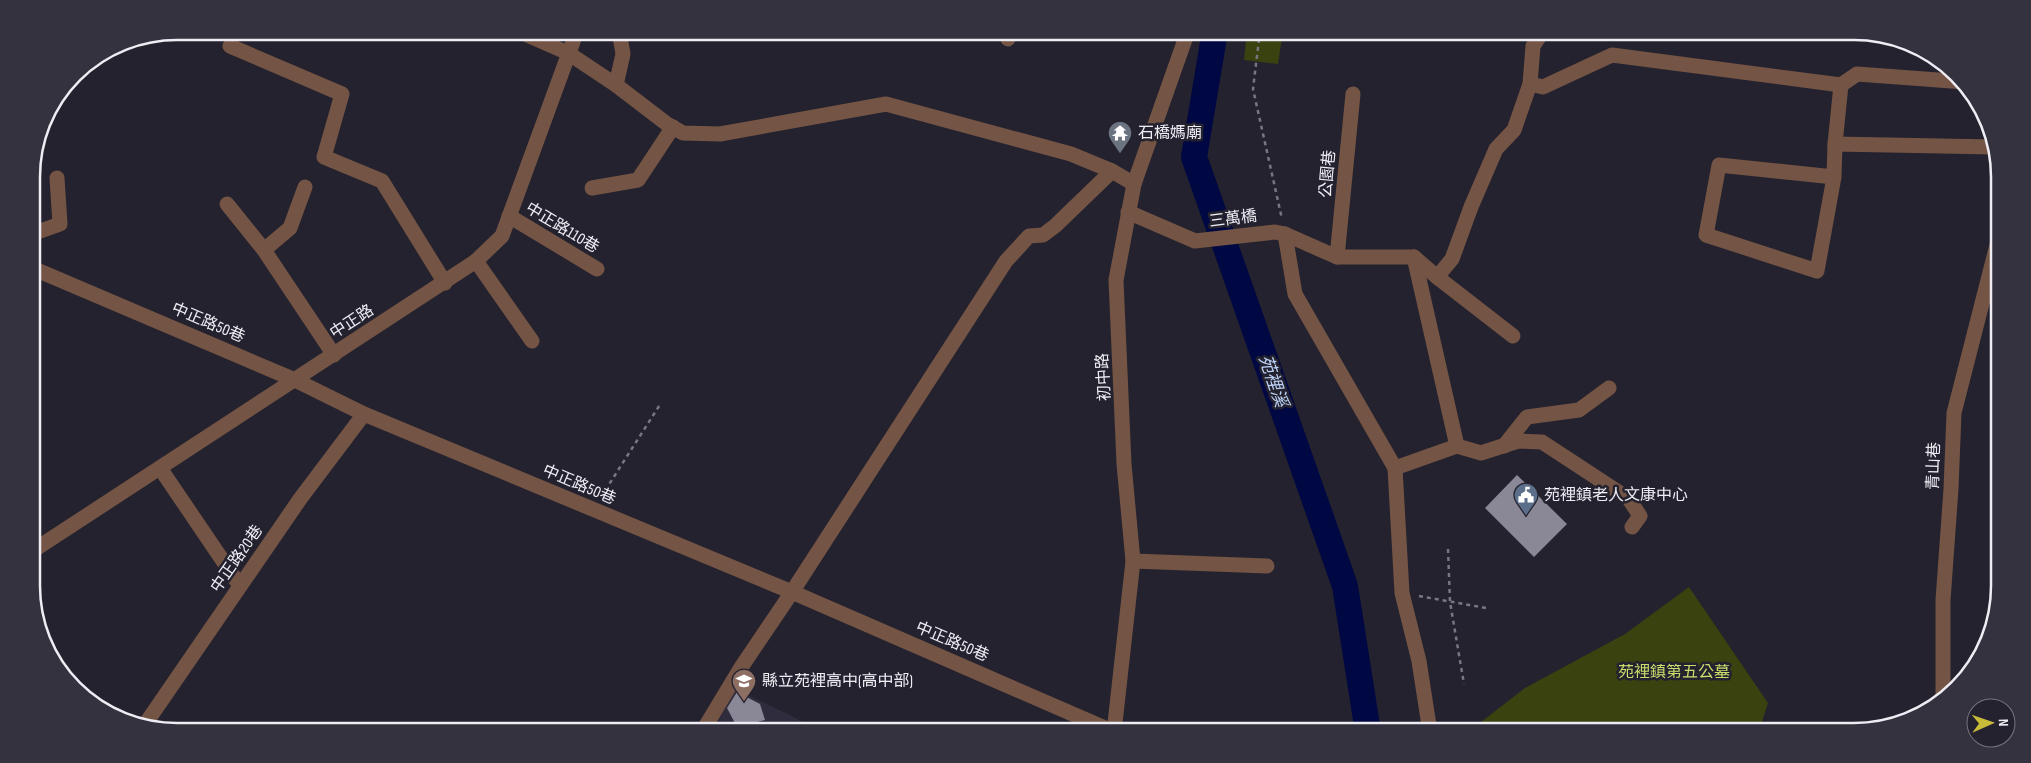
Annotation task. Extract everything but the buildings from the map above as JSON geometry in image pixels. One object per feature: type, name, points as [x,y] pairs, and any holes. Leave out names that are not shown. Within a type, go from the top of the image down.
[{"type":"street","points":[[538,40],[568,53],[673,128],[682,132],[720,134],[886,104],[1071,154],[1112,171],[1134,184]]},
{"type":"street","name":"中正路","points":[[40,546],[476,261],[502,236],[573,40]]},
{"type":"street","points":[[616,86],[623,54],[621,40]]},
{"type":"street","name":"初中路","points":[[1115,723],[1133,561],[1124,464],[1116,280],[1134,184],[1185,40]]},
{"type":"street","points":[[1437,277],[1452,259],[1471,206],[1496,149],[1514,130],[1530,84],[1533,46],[1537,40]]},
{"type":"street","points":[[230,46],[342,94],[324,157],[382,181],[445,283]]},
{"type":"street","points":[[1530,84],[1543,87],[1612,55],[1841,85],[1857,74],[1952,81]]},
{"type":"street","points":[[1834,178],[1719,165],[1706,235],[1817,271],[1834,178],[1835,144],[1841,85]]},
{"type":"street","name":"公園巷","points":[[1337,257],[1353,94]]},
{"type":"street","points":[[592,188],[638,180],[673,128]]},
{"type":"street","points":[[1835,144],[1987,147]]},
{"type":"street","points":[[707,723],[740,668],[792,592],[1006,261],[1029,236],[1043,235],[1055,226],[1112,171]]},
{"type":"street","points":[[40,231],[60,224],[57,178]]},
{"type":"street","points":[[264,250],[290,228],[305,187]]},
{"type":"street","points":[[227,204],[264,250],[334,355]]},
{"type":"street","name":"三萬橋","points":[[1128,212],[1195,241],[1280,233]]},
{"type":"street","name":"中正路110巷","points":[[509,216],[597,269]]},
{"type":"street","points":[[1280,233],[1337,257],[1414,258],[1513,336]]},
{"type":"street","points":[[1280,233],[1295,294],[1395,468],[1402,593],[1419,660],[1429,723]]},
{"type":"street","points":[[1414,258],[1457,446]]},
{"type":"street","points":[[476,261],[532,341]]},
{"type":"street","name":"青山巷","points":[[1943,690],[1943,600],[1954,413],[1991,268]]},
{"type":"street","name":"中正路50巷","points":[[40,271],[295,380],[364,414],[792,592],[1093,723]]},
{"type":"street","points":[[1504,446],[1527,417],[1579,410],[1609,388]]},
{"type":"street","name":"中正路20巷","points":[[148,720],[300,499],[364,414]]},
{"type":"street","points":[[1395,468],[1457,446],[1481,453],[1518,441],[1542,442],[1629,499],[1640,516],[1632,527]]},
{"type":"street","points":[[160,468],[240,586]]},
{"type":"street","points":[[1133,561],[1267,566]]},
{"type":"path","points":[[1259,40],[1253,90],[1280,233]]},
{"type":"path","points":[[593,510],[661,403]]},
{"type":"path","points":[[1448,549],[1450,602],[1464,684]]},
{"type":"path","points":[[1402,593],[1486,608]]},
{"type":"shaded area","name":"縣立苑裡高中(高中部)","points":[[735,689],[805,723],[712,723]]},
{"type":"green space","points":[[1246,40],[1282,40],[1278,64],[1244,60]]},
{"type":"green space","name":"苑裡鎮第五公墓","points":[[1689,587],[1768,703],[1762,723],[1481,723],[1525,688],[1625,634]]},
{"type":"waterway","name":"苑裡溪","points":[[1214,40],[1194,157],[1345,586],[1367,723]]},
{"type":"place","name":"石橋媽廟","points":[[1120,154]]},
{"type":"place","name":"苑裡鎮老人文康中心","points":[[1526,516]]},
{"type":"place","name":"縣立苑裡高中(高中部)","points":[[744,702]]}]
